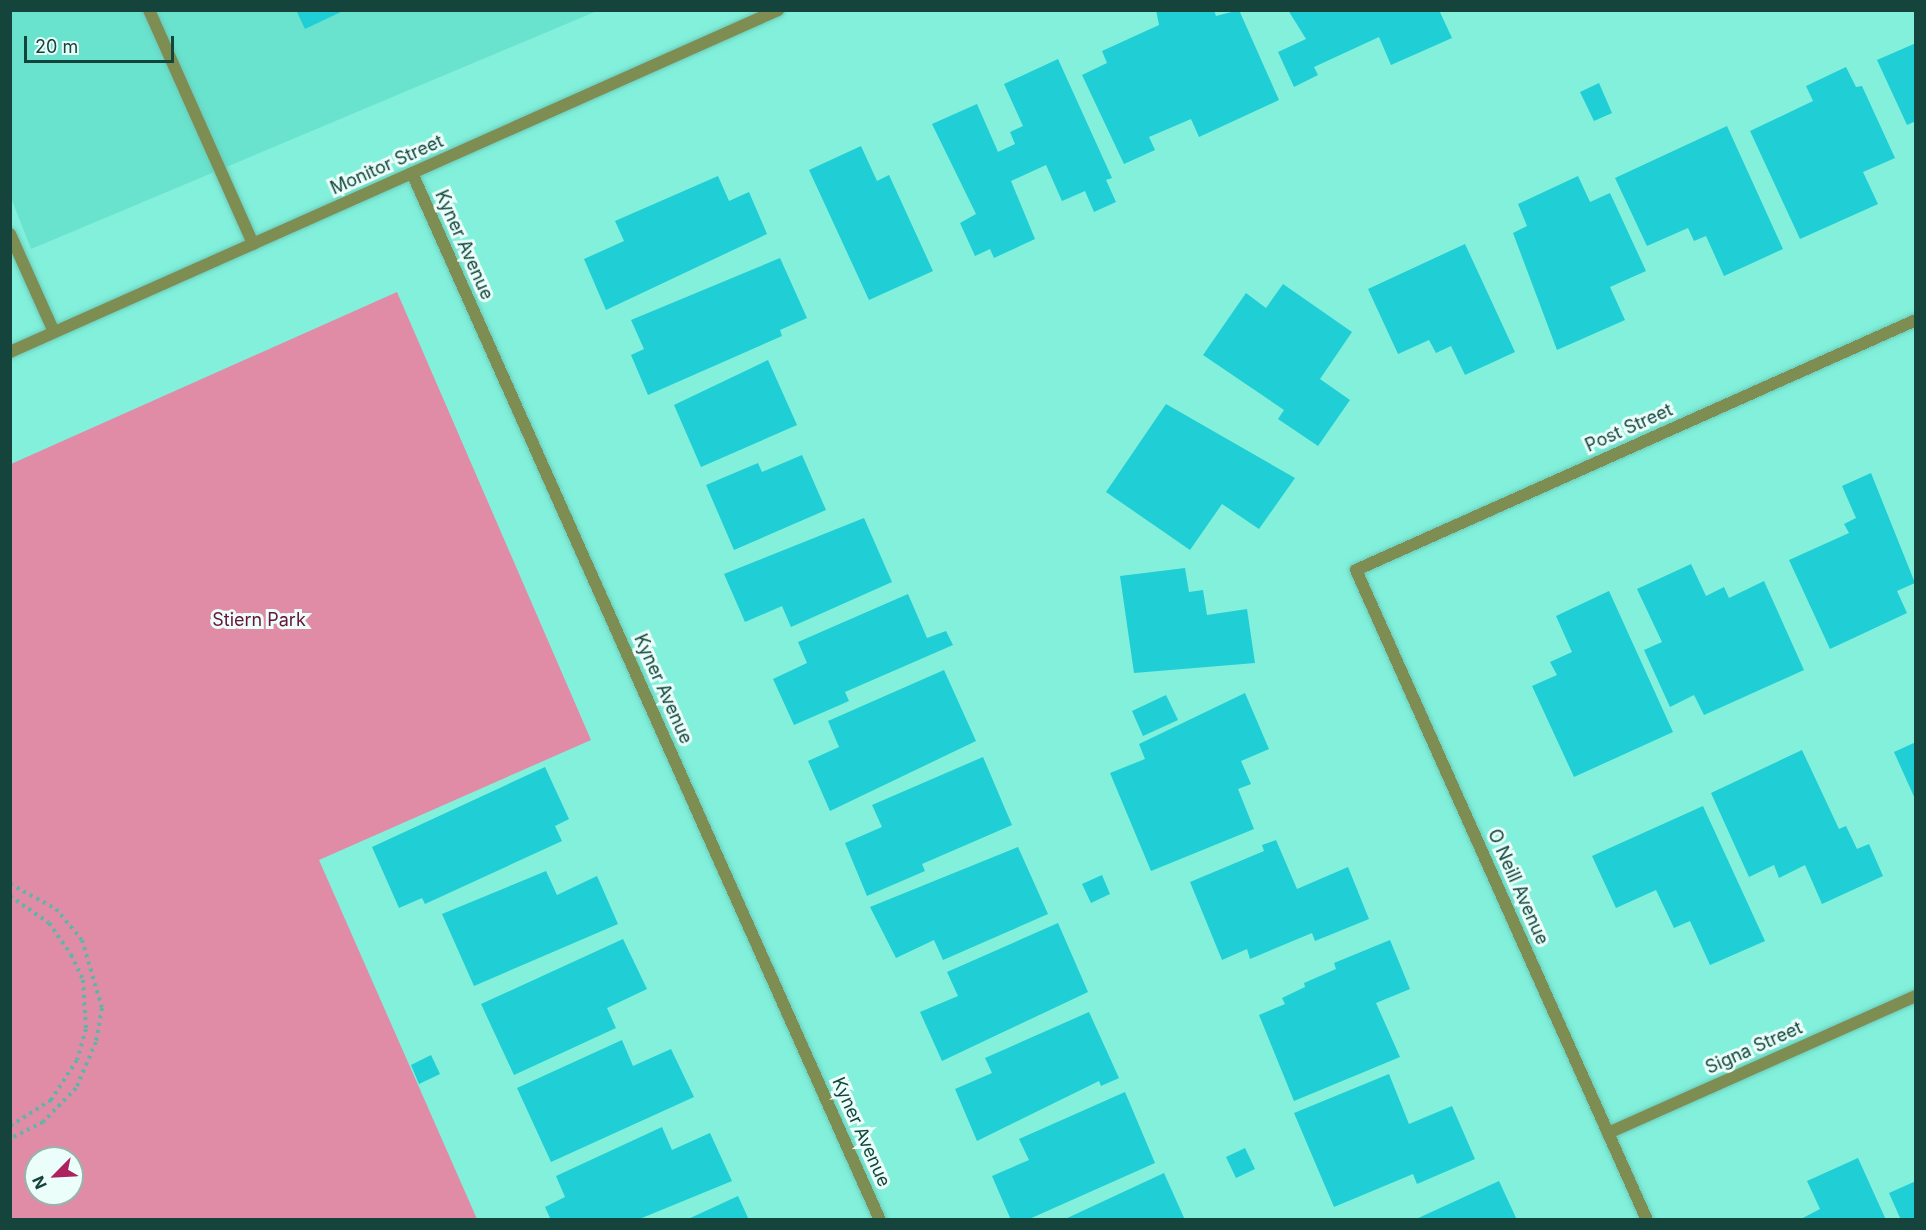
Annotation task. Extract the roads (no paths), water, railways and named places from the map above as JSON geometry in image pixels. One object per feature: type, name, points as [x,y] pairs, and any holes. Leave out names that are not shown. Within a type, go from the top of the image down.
[{"type":"street","points":[[149,10],[253,244]]},
{"type":"street","name":"Monitor Street","points":[[10,352],[778,10]]},
{"type":"street","name":"Kyner Avenue","points":[[412,173],[880,1220]]},
{"type":"street","points":[[10,234],[54,332]]},
{"type":"street","name":"Post Street","points":[[1356,570],[1916,320]]},
{"type":"street","name":"O Neill Avenue","points":[[1356,570],[1647,1220]]},
{"type":"street","name":"Signa Street","points":[[1608,1133],[1916,996]]},
{"type":"park label","name":"Stiern Park","points":[[259,620]]}]
